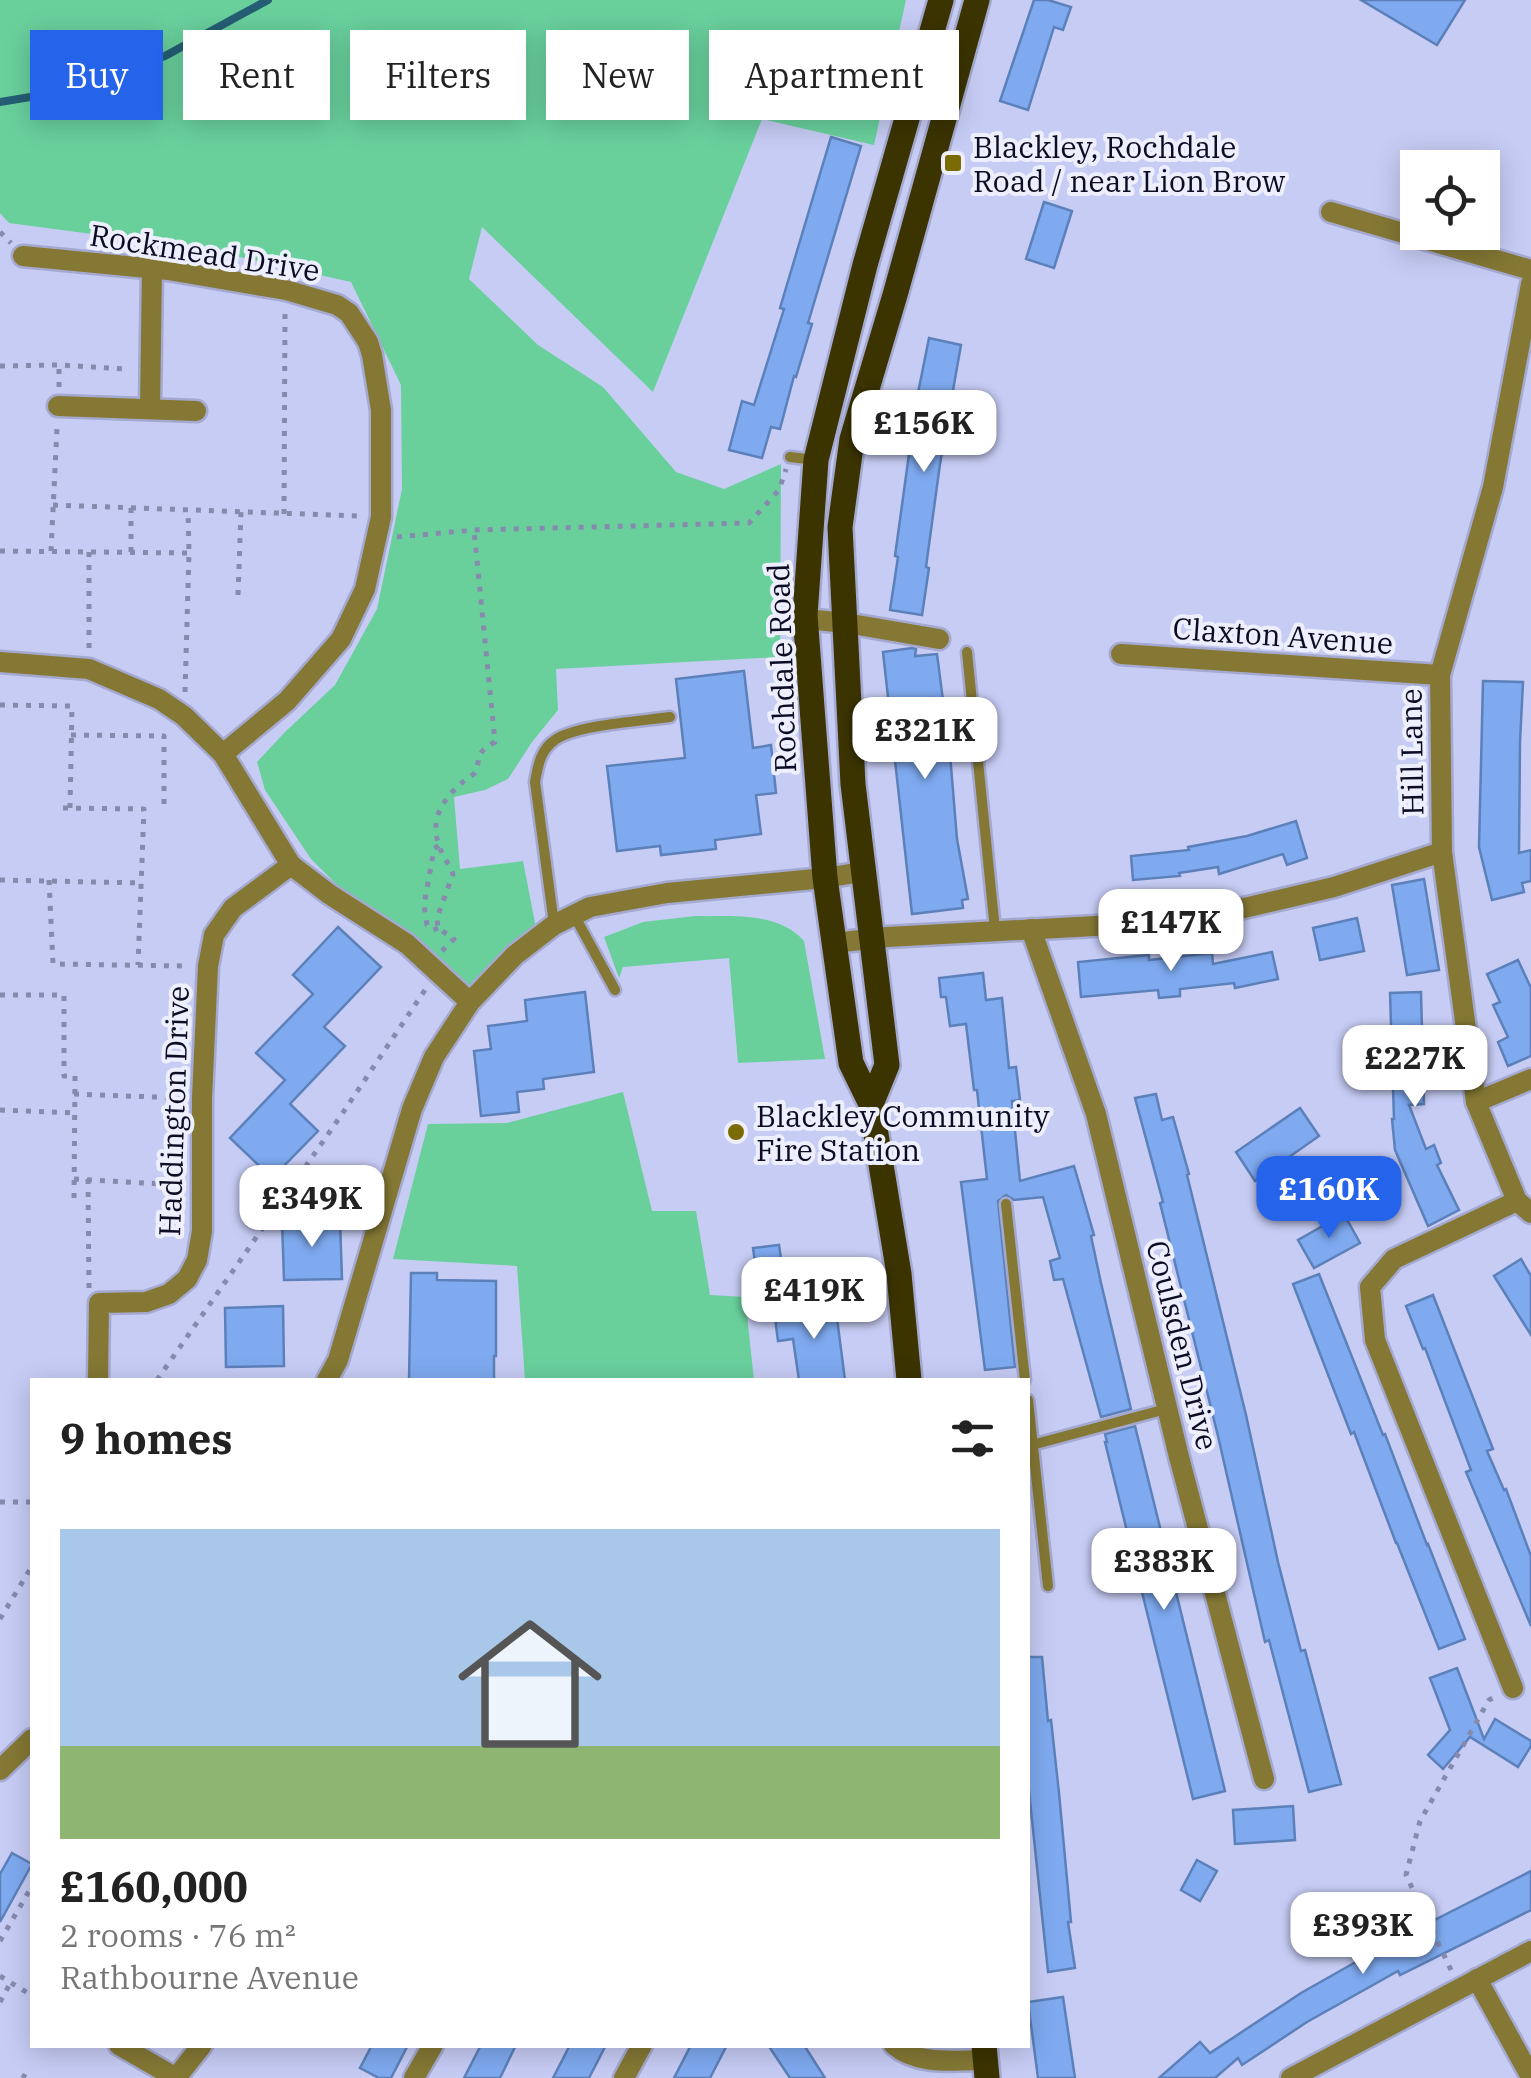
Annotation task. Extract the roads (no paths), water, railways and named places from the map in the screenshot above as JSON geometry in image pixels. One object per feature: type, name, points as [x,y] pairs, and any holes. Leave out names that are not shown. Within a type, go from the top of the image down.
[{"type":"main road","name":"Rochdale Road","points":[[909,1378],[898,1274],[871,1104],[850,1064],[825,878],[806,619],[803,458],[869,251],[941,0]]},
{"type":"main road","name":"Rochdale Road","points":[[871,1104],[887,1065],[852,784],[840,527],[852,439],[977,0]]},
{"type":"street","points":[[1330,212],[1531,270]]},
{"type":"street","name":"Rockmead Drive","points":[[23,256],[152,268],[286,290],[349,312],[368,342],[381,410],[380,517],[365,589],[340,639],[287,701],[223,754]]},
{"type":"street","points":[[150,408],[152,268]]},
{"type":"street","name":"Hill Lane","points":[[1524,1207],[1476,1102],[1442,852],[1440,676],[1493,486],[1531,284]]},
{"type":"street","points":[[58,406],[196,411]]},
{"type":"street","points":[[806,619],[846,622],[938,639]]},
{"type":"street","name":"Claxton Avenue","points":[[1121,654],[1440,676]]},
{"type":"street","points":[[0,662],[90,669],[184,716],[223,754],[291,866],[407,944],[470,1002]]},
{"type":"street","points":[[834,943],[1188,921],[1334,888],[1442,852]]},
{"type":"street","name":"Haddington Drive","points":[[98,1378],[99,1303],[146,1302],[169,1294],[188,1279],[197,1260],[202,1232],[202,1098],[208,966],[214,936],[233,908],[291,866]]},
{"type":"street","points":[[327,1378],[338,1360],[412,1110],[434,1057],[470,1002],[516,955],[554,925],[590,907],[667,892],[862,872]]},
{"type":"street","name":"Coulsden Drive","points":[[1031,929],[1096,1114],[1264,1779]]},
{"type":"street","points":[[1476,1102],[1531,1079]]},
{"type":"street","points":[[1513,1688],[1375,1340],[1370,1286],[1394,1259],[1524,1207]]},
{"type":"street","points":[[0,1770],[30,1741]]},
{"type":"street","points":[[1291,2078],[1531,1952]]},
{"type":"street","points":[[1468,1984],[1531,2077]]},
{"type":"street","points":[[124,2048],[176,2078],[200,2048]]},
{"type":"street","points":[[414,2078],[430,2048]]},
{"type":"street","points":[[624,2078],[640,2048]]},
{"type":"street","points":[[897,2048],[916,2057],[985,2061]]},
{"type":"lane","points":[[967,652],[995,931]]},
{"type":"lane","points":[[554,925],[535,782],[539,760],[554,740],[582,730],[670,718]]},
{"type":"lane","points":[[574,915],[615,990]]},
{"type":"lane","points":[[1006,1204],[1025,1378]]},
{"type":"lane","points":[[1032,1445],[1168,1408]]},
{"type":"lane","points":[[1030,1422],[1048,1586]]},
{"type":"waterway","points":[[0,102],[66,91],[165,56],[268,0]]},
{"type":"place","name":"Blackley, Rochdale Road / near Lion Brow","points":[[953,163]]},
{"type":"place","name":"Blackley Community Fire Station","points":[[736,1132]]}]
